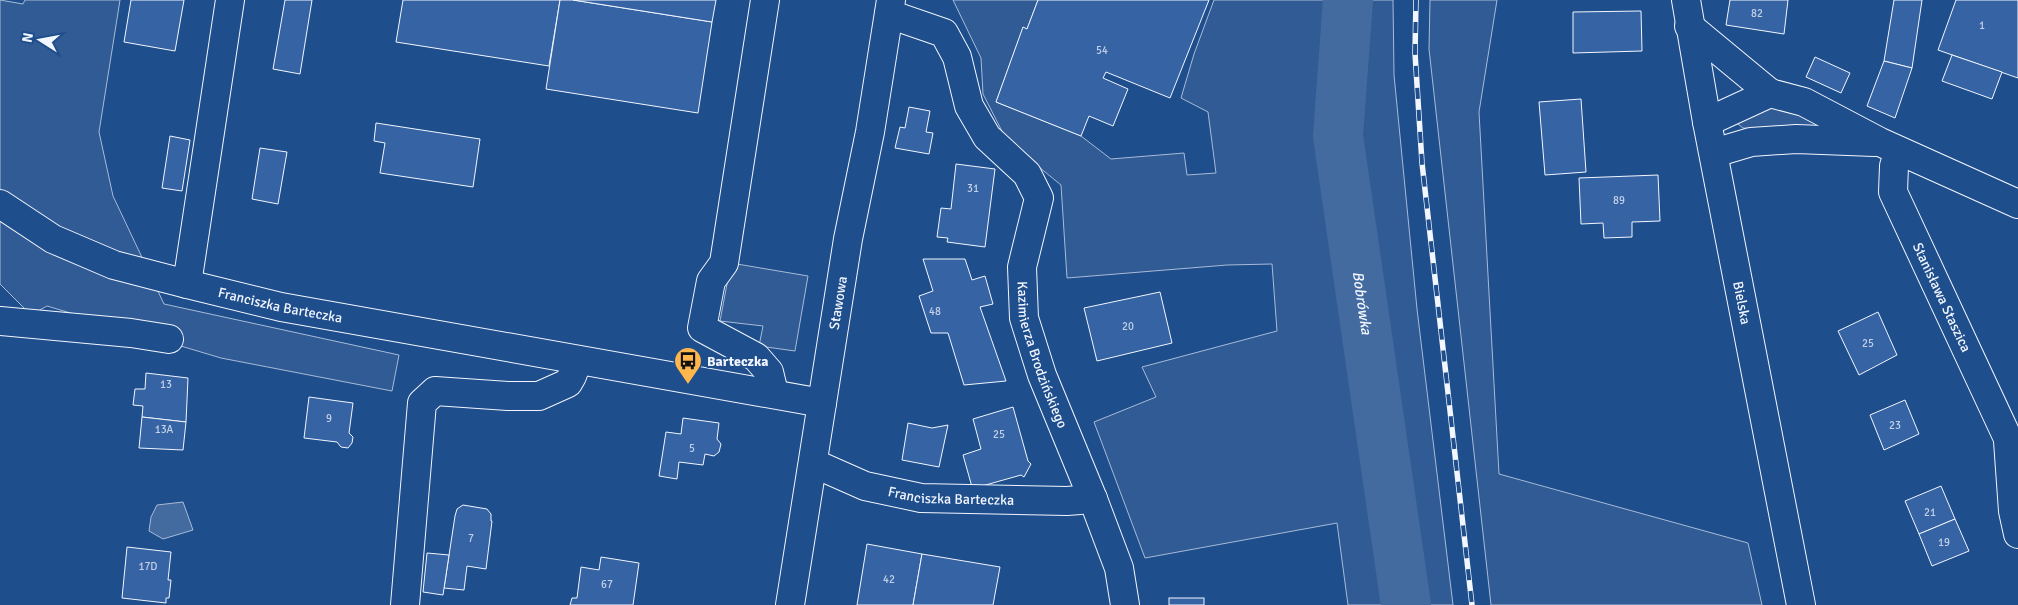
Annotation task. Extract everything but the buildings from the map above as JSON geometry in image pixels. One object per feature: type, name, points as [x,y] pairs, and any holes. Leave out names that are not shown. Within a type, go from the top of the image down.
[{"type":"street","points":[[187,284],[230,0]]},
{"type":"street","points":[[765,0],[724,263],[711,281],[702,328],[756,358],[769,372],[774,393]]},
{"type":"street","name":"Stawowa","points":[[790,605],[848,239],[870,132],[890,7]]},
{"type":"street","name":"Kazimierza Brodzińskiego","points":[[890,7],[944,33],[957,57],[969,106],[987,137],[1027,174],[1039,198],[1022,267],[1024,318],[1042,374],[1119,568],[1125,605]]},
{"type":"street","points":[[1688,13],[1770,93],[1804,102],[1890,147],[2018,204]]},
{"type":"street","name":"Bielska","points":[[1688,13],[1707,122],[1801,605]]},
{"type":"street","points":[[1707,122],[1770,93]]},
{"type":"street","points":[[1714,153],[1751,142],[1796,139],[1890,147]]},
{"type":"street","name":"Stanisława Staszica","points":[[1890,147],[1894,166],[1893,192],[2013,451],[2012,511],[2018,534]]},
{"type":"street","name":"Franciszka Barteczka","points":[[0,204],[53,239],[114,264],[187,284],[281,306],[822,403]]},
{"type":"street","points":[[8,322],[132,332],[168,340]]},
{"type":"street","points":[[405,605],[422,403],[435,391],[539,396],[568,383],[578,360]]},
{"type":"street","name":"Franciszka Barteczka","points":[[813,463],[865,486],[921,498],[1067,501],[1093,499]]},
{"type":"shaded area","points":[[0,0],[23,4],[25,0],[120,0],[99,132],[113,196],[164,304],[399,355],[392,391],[221,358],[47,306],[31,315],[0,284]]},
{"type":"shaded area","points":[[953,0],[1038,0],[1027,29],[1023,28],[996,102],[1081,136],[1111,159],[1184,153],[1187,175],[1216,173],[1208,112],[1181,98],[1194,54],[1214,0],[1393,0],[1394,75],[1417,309],[1453,605],[1348,605],[1337,523],[1145,558],[1094,422],[1156,397],[1142,367],[1277,331],[1272,264],[1227,265],[1067,278],[1061,185],[1007,141],[983,94],[981,58]]},
{"type":"shaded area","points":[[1430,0],[1497,0],[1479,112],[1499,474],[1748,543],[1762,605],[1491,605],[1429,49]]},
{"type":"shaded area","points":[[1757,107],[1792,107],[1832,129],[1743,128],[1734,121]]},
{"type":"shaded area","points":[[731,263],[808,276],[795,351],[759,346],[763,326],[720,321]]},
{"type":"shaded area","points":[[183,502],[193,530],[163,539],[149,531],[151,517],[157,505]]},
{"type":"waterway","name":"Bobrówka","points":[[1348,0],[1338,136],[1406,605]]},
{"type":"railway","points":[[1416,0],[1415,53],[1422,163],[1472,605]]},
{"type":"place","name":"Barteczka","points":[[688,385]]}]
